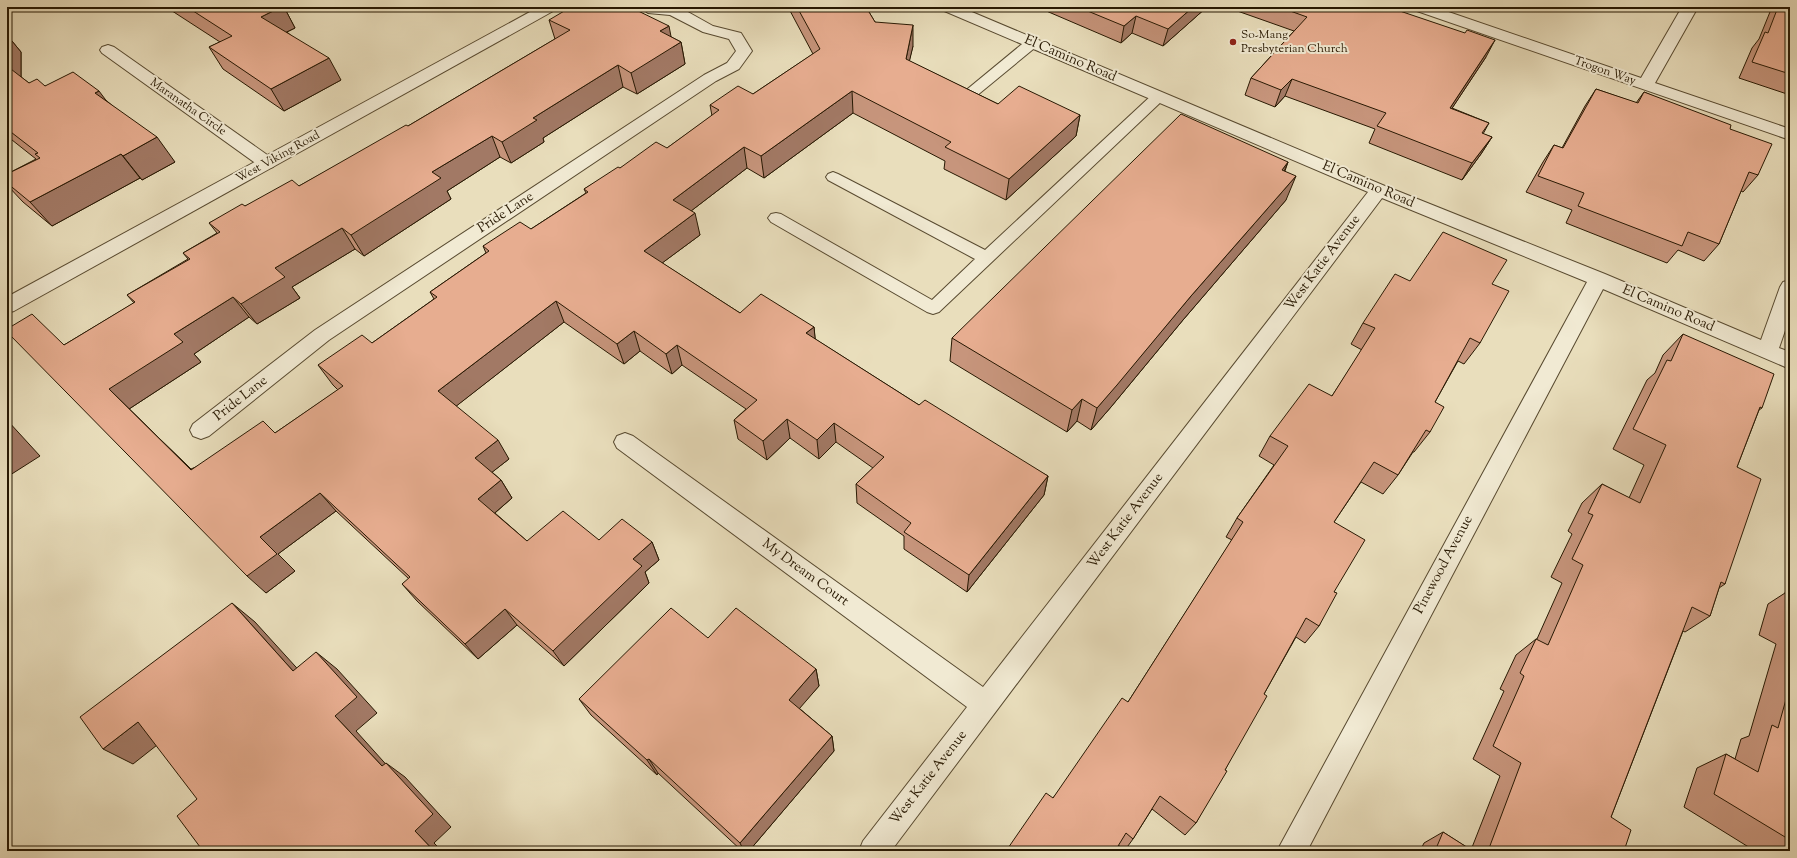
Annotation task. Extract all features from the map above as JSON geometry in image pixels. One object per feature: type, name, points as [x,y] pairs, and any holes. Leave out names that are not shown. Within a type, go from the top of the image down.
[{"type":"street","name":"West Viking Road","points":[[7,306],[550,7]]},
{"type":"street","name":"Pride Lane","points":[[201,430],[322,335],[710,78],[733,66],[744,51],[735,36],[708,29],[672,9],[653,10],[648,7]]},
{"type":"street","name":"El Camino Road","points":[[947,7],[1379,190],[1598,279],[1790,361]]},
{"type":"street","name":"Trogon Way","points":[[1419,7],[1790,135]]},
{"type":"street","points":[[1645,85],[1690,7]]},
{"type":"street","name":"Maranatha Circle","points":[[108,50],[267,163]]},
{"type":"street","name":"West Katie Avenue","points":[[873,851],[1379,190]]},
{"type":"street","name":"Pinewood Avenue","points":[[1290,851],[1598,279]]},
{"type":"street","points":[[1768,351],[1790,287]]},
{"type":"street","name":"My Dream Court","points":[[625,442],[986,705]]},
{"type":"lane","points":[[964,99],[1032,43]]},
{"type":"lane","points":[[776,218],[932,308],[1158,96]]},
{"type":"lane","points":[[833,177],[986,258]]},
{"type":"building","points":[[187,7],[281,7],[261,17],[329,58],[271,89],[209,47],[232,36]]},
{"type":"building","points":[[571,7],[630,7],[669,26],[660,31],[681,42],[631,73],[618,65],[533,118],[537,120],[502,142],[492,136],[432,172],[441,178],[351,235],[342,228],[275,268],[285,277],[241,304],[233,297],[174,334],[183,342],[109,389],[191,470],[263,421],[275,433],[343,386],[318,365],[362,335],[372,343],[437,297],[430,292],[489,251],[483,246],[520,222],[531,229],[588,192],[584,189],[618,167],[620,168],[656,142],[667,148],[719,110],[710,105],[738,86],[753,94],[820,49],[797,7],[866,7],[875,22],[913,25],[906,59],[998,104],[1019,86],[1080,115],[1009,179],[945,147],[951,142],[852,91],[761,156],[744,147],[673,200],[695,213],[644,251],[740,313],[761,294],[814,327],[806,333],[919,405],[925,400],[1048,476],[969,575],[904,532],[911,523],[856,484],[884,457],[834,423],[817,440],[787,419],[763,441],[734,420],[757,400],[677,345],[666,354],[634,331],[617,344],[556,301],[438,391],[498,440],[475,458],[501,480],[478,499],[527,541],[563,511],[599,540],[622,519],[652,542],[633,559],[642,566],[553,651],[505,609],[465,644],[402,584],[410,577],[320,493],[260,537],[277,554],[247,576],[7,332],[7,329],[32,314],[64,345],[135,302],[127,295],[190,259],[183,253],[220,232],[209,223],[242,204],[245,206],[292,180],[299,186],[406,125],[408,126],[570,30],[549,20]]},
{"type":"building","points":[[1078,7],[1193,7],[1168,29],[1136,16],[1124,26]]},
{"type":"building","points":[[1279,7],[1388,7],[1465,33],[1467,30],[1495,40],[1450,108],[1489,123],[1482,133],[1492,137],[1472,163],[1377,126],[1386,113],[1292,79],[1281,90],[1251,78],[1307,17]]},
{"type":"building","points":[[1778,7],[1790,7],[1790,74],[1752,62],[1765,32],[1768,33]]},
{"type":"building","points":[[7,66],[29,83],[37,79],[45,86],[73,72],[99,91],[95,93],[157,137],[123,156],[121,154],[30,202],[7,183],[7,174],[40,158],[35,154],[38,153],[7,129]]},
{"type":"building","points":[[1596,89],[1638,103],[1644,92],[1731,125],[1730,129],[1772,144],[1758,175],[1749,172],[1719,244],[1688,232],[1682,246],[1578,206],[1584,193],[1538,176],[1554,145],[1563,148]]},
{"type":"building","points":[[1181,114],[1288,162],[1282,170],[1296,176],[1191,296],[1097,408],[1082,399],[1072,410],[952,338]]},
{"type":"building","points":[[1443,232],[1507,260],[1492,284],[1509,291],[1480,343],[1470,338],[1435,402],[1444,407],[1430,432],[1426,430],[1398,475],[1374,462],[1334,522],[1365,540],[1334,592],[1337,593],[1319,626],[1306,618],[1264,694],[1267,696],[1225,770],[1227,771],[1196,823],[1160,796],[1133,839],[1126,833],[1115,851],[1006,851],[1046,793],[1053,798],[1122,698],[1128,702],[1243,522],[1237,518],[1288,446],[1270,436],[1309,384],[1332,396],[1375,328],[1363,323],[1395,274],[1410,281]]},
{"type":"building","points":[[1683,334],[1774,374],[1762,408],[1760,407],[1737,467],[1761,479],[1725,584],[1721,582],[1710,616],[1692,607],[1611,817],[1631,830],[1624,851],[1488,851],[1521,763],[1493,746],[1524,676],[1520,673],[1536,639],[1548,645],[1583,565],[1572,559],[1593,515],[1588,513],[1602,484],[1640,503],[1666,445],[1633,429],[1667,360],[1671,361]]},
{"type":"building","points":[[232,603],[293,671],[316,652],[357,697],[335,716],[382,766],[386,763],[433,814],[415,831],[434,851],[203,851],[177,816],[197,799],[138,722],[103,749],[80,717]]},
{"type":"building","points":[[671,608],[708,638],[736,608],[816,669],[789,700],[832,736],[740,843],[649,759],[647,760],[579,699]]},
{"type":"building","points":[[1790,685],[1790,840],[1714,794],[1726,754],[1758,772],[1772,725],[1778,728]]},
{"type":"building","points":[[1443,832],[1473,851],[1435,851]]},
{"type":"place","name":"So-Mang Presbyterian Church","points":[[1233,42]]}]
